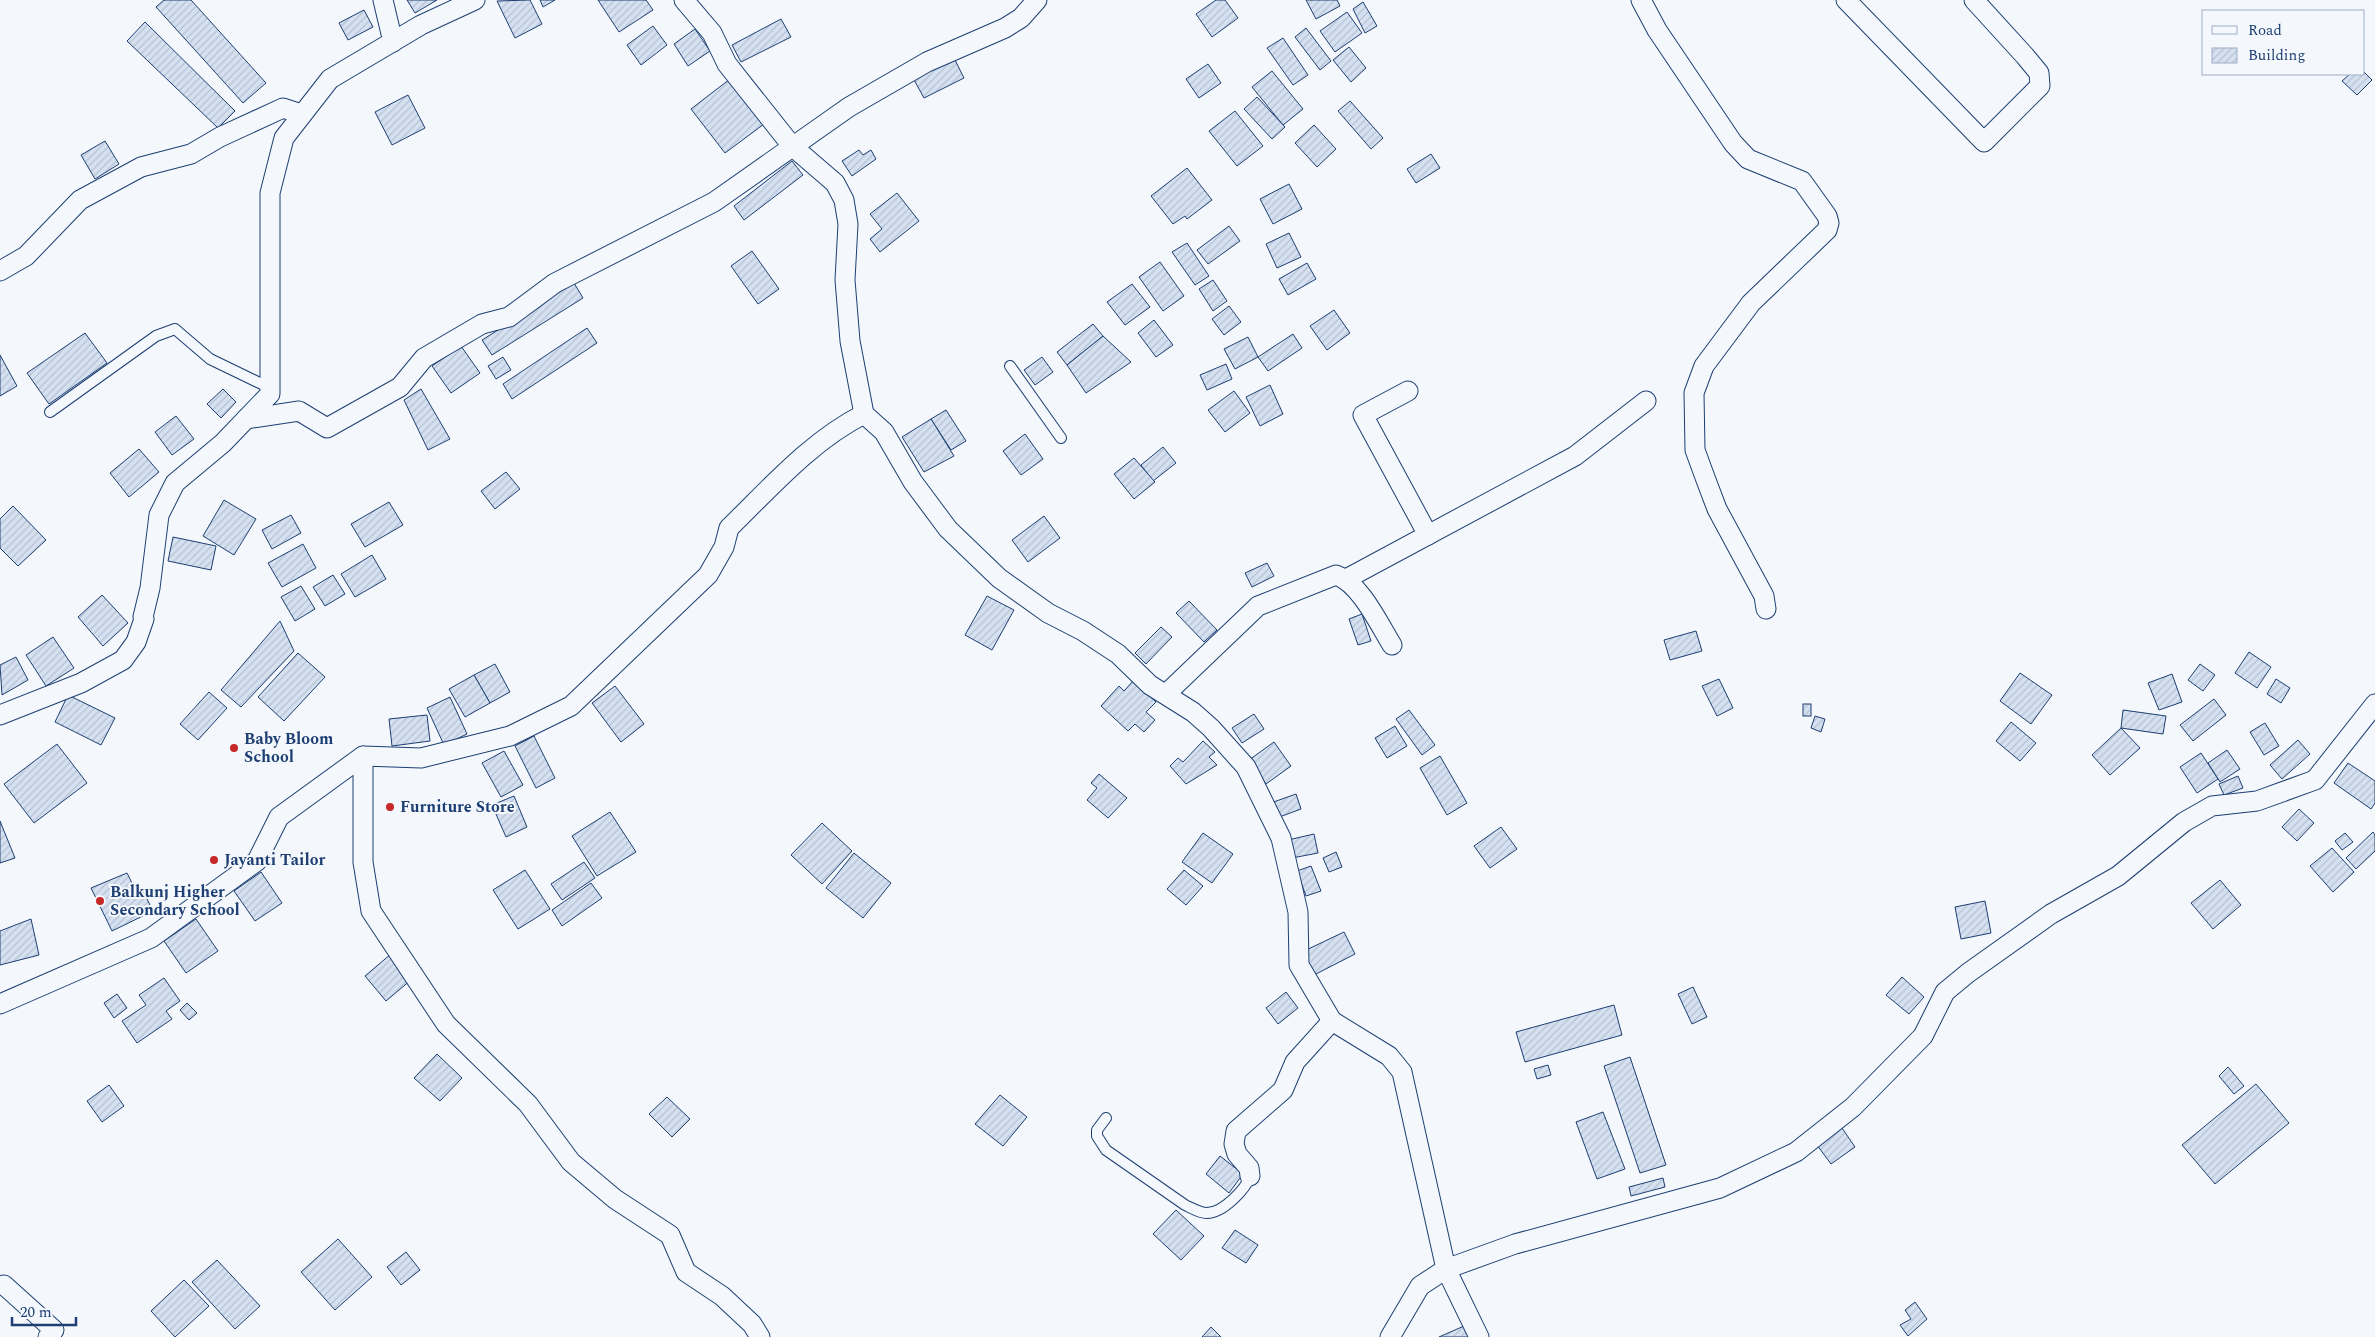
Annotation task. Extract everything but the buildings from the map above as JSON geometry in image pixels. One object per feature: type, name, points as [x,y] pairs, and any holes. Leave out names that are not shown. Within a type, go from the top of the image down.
[{"type":"street","points":[[383,0],[393,42]]},
{"type":"street","points":[[0,715],[81,683],[123,660],[136,642],[144,619],[142,617],[150,588],[159,515],[175,483],[223,443],[270,394],[270,193],[284,138],[330,79],[421,25],[475,0]]},
{"type":"street","points":[[684,0],[712,33],[727,64],[792,146],[835,184],[844,200],[848,224],[845,280],[850,341],[864,414],[884,432],[913,482],[948,529],[998,578],[1048,613],[1083,631],[1118,654],[1150,685],[1193,712],[1211,728],[1246,767],[1281,838],[1298,912],[1299,965],[1332,1021],[1388,1056],[1402,1072],[1446,1269],[1479,1337]]},
{"type":"street","points":[[246,419],[299,411],[327,428],[400,386],[424,358],[482,324],[509,317],[555,282],[714,202],[849,107],[927,62],[1005,28],[1021,18],[1037,0]]},
{"type":"street","points":[[1641,0],[1657,30],[1733,143],[1748,159],[1802,181],[1827,216],[1829,222],[1827,230],[1751,303],[1704,366],[1696,382],[1694,393],[1695,450],[1717,509],[1764,596],[1766,609]]},
{"type":"street","points":[[1846,0],[1984,142],[2040,86],[2039,74],[2026,56],[1974,0]]},
{"type":"street","points":[[0,272],[26,256],[80,200],[141,167],[191,154],[220,137],[283,108],[301,114]]},
{"type":"street","points":[[1408,392],[1363,415],[1428,534]]},
{"type":"street","points":[[1346,578],[1575,456],[1646,401]]},
{"type":"street","points":[[0,1004],[151,938],[257,861],[279,817],[362,756],[421,758],[430,756],[510,736],[570,706],[708,575],[724,547],[729,528],[815,445],[838,427],[864,414]]},
{"type":"street","points":[[1166,694],[1258,606],[1336,575],[1346,578],[1366,604],[1392,645]]},
{"type":"street","points":[[1390,1337],[1420,1286],[1446,1269],[1515,1244],[1720,1188],[1796,1152],[1853,1107],[1923,1036],[1946,992],[1968,973],[2051,914],[2118,876],[2184,822],[2212,806],[2257,801],[2315,780],[2375,704]]},
{"type":"street","points":[[362,756],[362,862],[371,911],[446,1024],[528,1104],[571,1162],[615,1199],[670,1235],[686,1272],[722,1296],[752,1324],[760,1337]]},
{"type":"street","points":[[1250,1176],[1249,1168],[1236,1154],[1234,1144],[1236,1131],[1283,1090],[1295,1062],[1332,1021]]},
{"type":"street","points":[[4,1285],[54,1330],[48,1337]]},
{"type":"lane","points":[[50,412],[156,336],[175,329],[210,359],[270,388]]},
{"type":"lane","points":[[1010,366],[1061,438]]},
{"type":"lane","points":[[1106,1118],[1098,1130],[1097,1136],[1106,1150],[1185,1205],[1199,1211],[1208,1213],[1226,1205],[1248,1183],[1250,1176]]},
{"type":"place","name":"Baby Bloom School","points":[[234,748]]},
{"type":"place","name":"Furniture Store","points":[[390,807]]},
{"type":"place","name":"Jayanti Tailor","points":[[214,860]]},
{"type":"place","name":"Balkunj Higher Secondary School","points":[[100,901]]}]
